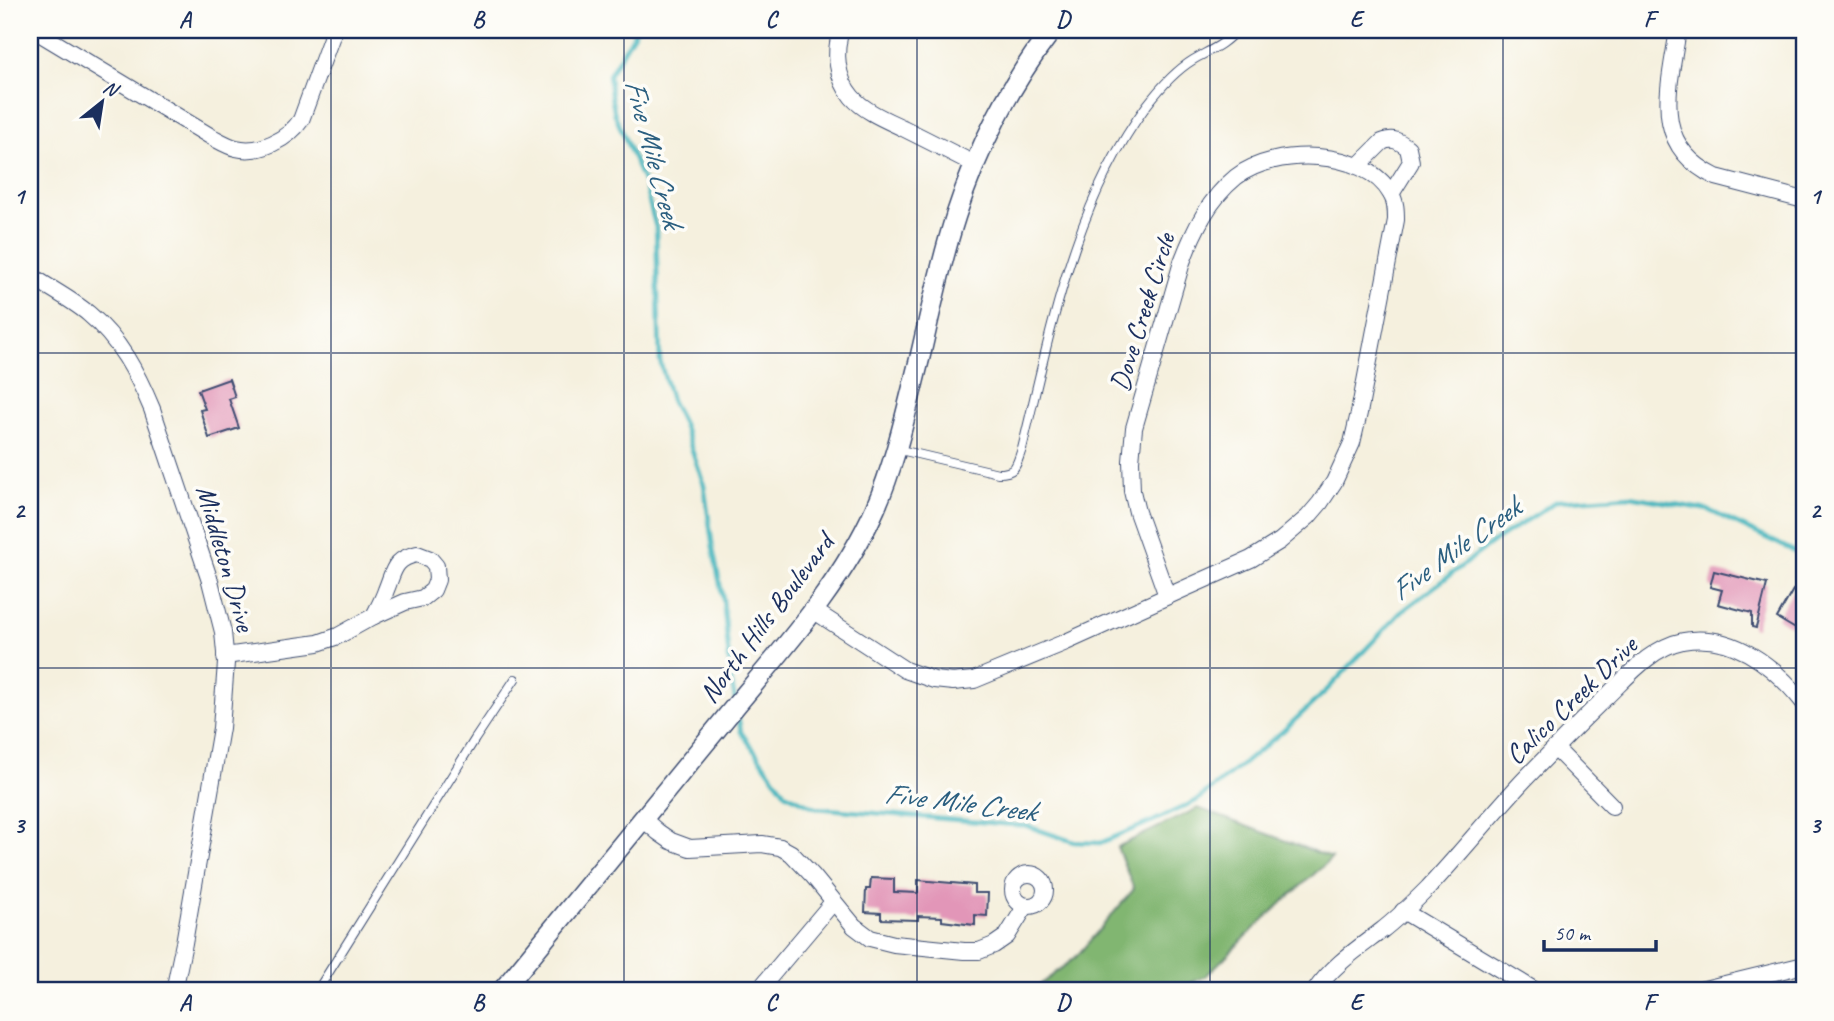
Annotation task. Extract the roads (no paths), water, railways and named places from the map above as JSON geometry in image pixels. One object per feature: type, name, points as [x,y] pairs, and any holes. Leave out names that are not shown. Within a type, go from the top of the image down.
[{"type":"street","points":[[34,30],[210,136],[234,148],[248,150],[274,144],[293,132],[301,120],[334,30]]},
{"type":"street","points":[[841,30],[837,40],[836,60],[841,78],[851,96],[880,116],[976,164]]},
{"type":"street","name":"North Hills Boulevard","points":[[502,991],[754,684],[813,610],[853,554],[875,509],[895,449],[947,246],[962,198],[989,133],[1008,97],[1052,30]]},
{"type":"street","points":[[1678,30],[1667,105],[1669,124],[1685,155],[1716,177],[1804,200]]},
{"type":"street","points":[[813,610],[905,670],[934,680],[974,680],[1251,559],[1280,541],[1308,517],[1334,482],[1352,443],[1396,220],[1396,206],[1391,194],[1410,162],[1408,148],[1394,139],[1382,142],[1357,166]]},
{"type":"street","name":"Dove Creek Circle","points":[[1167,596],[1137,512],[1130,461],[1134,428],[1191,236],[1224,189],[1246,171],[1280,159],[1307,157],[1357,166],[1380,179],[1391,194]]},
{"type":"street","name":"Middleton Drive","points":[[30,275],[75,304],[106,331],[123,351],[141,381],[210,581],[223,632],[226,684],[221,728],[174,991]]},
{"type":"street","points":[[225,656],[318,643],[338,636],[374,616]]},
{"type":"street","name":"Calico Creek Drive","points":[[1315,991],[1340,961],[1384,929],[1427,888],[1555,748],[1655,653],[1683,641],[1702,640],[1740,649],[1777,674],[1804,703]]},
{"type":"street","points":[[1555,748],[1612,806]]},
{"type":"street","points":[[643,819],[671,841],[690,848],[762,844],[780,846],[791,853],[813,876],[854,926],[870,938],[894,944],[979,951],[1002,940],[1015,926],[1025,906]]},
{"type":"street","points":[[758,991],[833,902]]},
{"type":"street","points":[[1403,911],[1536,991]]},
{"type":"street","points":[[1696,991],[1804,965]]},
{"type":"lane","points":[[895,449],[999,473],[1013,470],[1023,449],[1068,267],[1082,225],[1102,180],[1147,105],[1164,85],[1192,61],[1226,41],[1236,30]]},
{"type":"lane","points":[[317,991],[515,679]]},
{"type":"waterway","name":"Five Mile Creek","points":[[636,30],[609,75],[611,96],[615,115],[644,183],[656,228],[660,361],[671,400],[683,424],[704,485],[723,599],[735,699]]},
{"type":"waterway","name":"Five Mile Creek","points":[[738,715],[741,732],[785,793],[816,808],[1027,826],[1074,842],[1100,843],[1196,801],[1283,731],[1327,690],[1400,613],[1496,540],[1557,501],[1630,496],[1708,510],[1804,556]]}]
